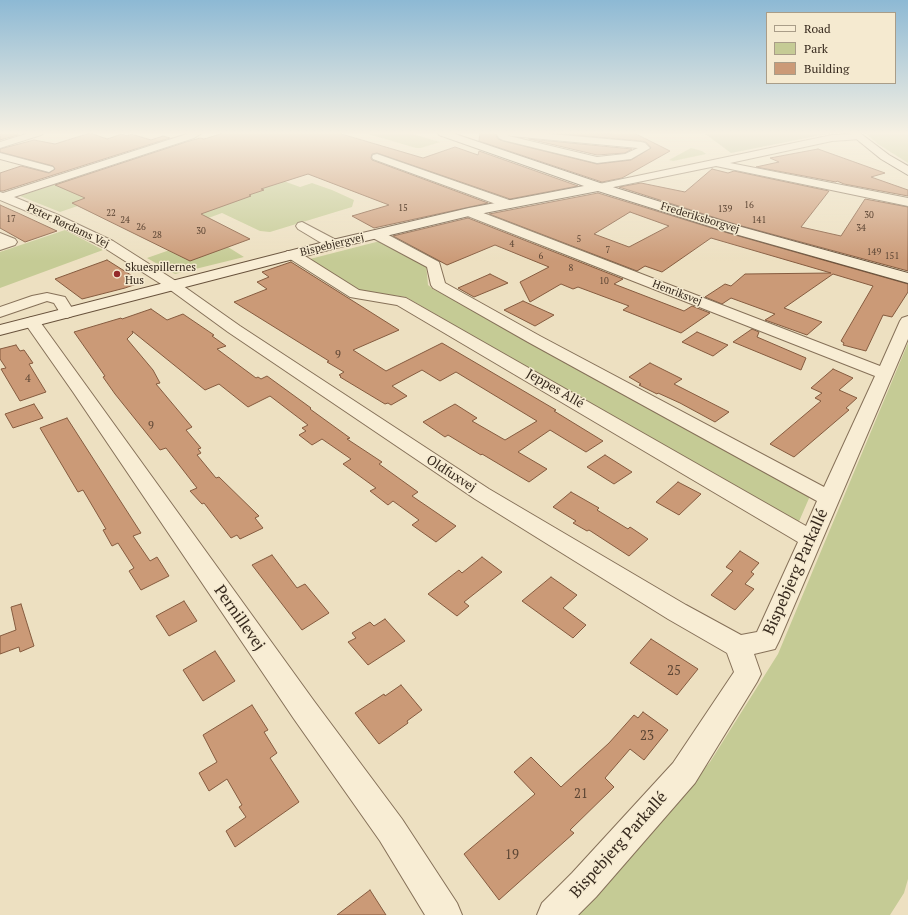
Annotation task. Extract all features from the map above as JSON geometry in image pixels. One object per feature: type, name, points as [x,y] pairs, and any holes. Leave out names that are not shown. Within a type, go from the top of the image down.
[{"type":"street","points":[[2,197],[68,176]]},
{"type":"street","points":[[427,176],[508,204]]},
{"type":"street","name":"Frederiksborgvej","points":[[565,176],[733,229],[908,278]]},
{"type":"street","points":[[599,187],[651,176]]},
{"type":"street","points":[[772,176],[908,202]]},
{"type":"street","name":"Bispebjergvej","points":[[0,330],[333,244],[470,212],[599,187]]},
{"type":"street","name":"Peter Rørdams Vej","points":[[2,197],[96,237],[174,286]]},
{"type":"street","name":"Henriksvej","points":[[470,212],[885,374]]},
{"type":"street","points":[[302,226],[333,244]]},
{"type":"street","points":[[376,234],[434,265],[438,285],[534,339],[828,498]]},
{"type":"street","points":[[0,237],[10,242],[0,246]]},
{"type":"street","name":"Jeppes Allé","points":[[292,254],[355,294],[401,300],[812,540]]},
{"type":"street","name":"Oldfuxvej","points":[[174,286],[234,329],[482,494],[656,599],[738,646]]},
{"type":"street","points":[[0,312],[47,297],[60,300],[67,313]]},
{"type":"street","name":"Bispebjerg Parkallé","points":[[554,915],[584,885],[684,773],[748,674],[738,646],[766,641],[812,540],[828,498],[908,321]]},
{"type":"street","name":"Pernillevej","points":[[32,322],[304,710],[391,830],[445,915]]},
{"type":"green space","points":[[240,176],[269,176],[300,187],[312,183],[354,200],[352,207],[270,232],[260,231],[222,213],[184,227]]},
{"type":"green space","points":[[74,177],[113,194],[60,212],[20,196]]},
{"type":"green space","points":[[65,230],[103,250],[0,288],[0,252]]},
{"type":"green space","points":[[198,240],[219,250],[228,247],[244,257],[175,274],[147,258]]},
{"type":"green space","points":[[380,241],[426,264],[428,285],[433,289],[535,343],[810,496],[797,526],[406,297],[357,290],[310,259]]},
{"type":"green space","points":[[908,343],[908,879],[904,893],[890,915],[576,915],[613,877],[710,762],[778,654]]},
{"type":"building","points":[[0,176],[51,176],[3,191],[0,191]]},
{"type":"building","points":[[83,176],[303,176],[261,189],[264,190],[201,214],[250,239],[190,261],[72,203],[85,198],[55,185]]},
{"type":"building","points":[[312,176],[414,176],[488,203],[374,228],[352,216],[389,205]]},
{"type":"building","points":[[443,176],[549,176],[578,186],[510,199]]},
{"type":"building","points":[[583,176],[626,176],[622,178],[602,182]]},
{"type":"building","points":[[704,176],[756,176],[829,191],[801,227],[841,236],[865,199],[908,207],[908,271],[738,225],[619,187],[641,183],[685,192]]},
{"type":"building","points":[[802,176],[876,176],[871,177],[908,190],[908,196],[844,184],[837,181]]},
{"type":"building","points":[[598,193],[728,233],[908,284],[908,292],[892,317],[883,315],[866,351],[843,345],[844,343],[841,341],[873,286],[833,274],[784,308],[822,322],[807,335],[765,320],[775,314],[731,298],[722,304],[705,297],[725,284],[731,286],[745,274],[831,273],[711,238],[662,272],[645,266],[637,271],[489,214]],"holes":[[[630,212],[669,226],[629,247],[594,234]]]},
{"type":"building","points":[[0,205],[57,231],[25,242],[0,228]]},
{"type":"building","points":[[468,218],[623,279],[614,284],[684,311],[692,306],[710,313],[681,333],[623,310],[629,306],[578,287],[573,289],[561,284],[530,302],[520,282],[549,267],[495,245],[447,265],[393,236]]},
{"type":"building","points":[[107,260],[142,282],[82,299],[55,279]]},
{"type":"building","points":[[291,262],[399,330],[353,350],[386,371],[442,343],[556,410],[554,411],[603,441],[586,452],[550,430],[518,452],[547,469],[529,482],[448,435],[445,437],[423,422],[455,404],[477,418],[472,421],[505,440],[537,421],[456,372],[440,381],[422,370],[392,386],[407,396],[391,405],[388,403],[385,404],[340,377],[341,376],[339,375],[344,372],[327,362],[329,361],[234,302],[267,289],[257,282],[269,277],[262,272]]},
{"type":"building","points":[[490,274],[508,283],[474,297],[458,288]]},
{"type":"building","points":[[523,301],[554,315],[535,326],[504,310]]},
{"type":"building","points":[[151,309],[167,320],[183,314],[214,335],[212,336],[226,346],[217,349],[256,378],[258,377],[261,379],[267,376],[311,408],[310,409],[350,438],[347,439],[382,462],[379,464],[418,492],[412,496],[456,526],[436,542],[412,525],[419,520],[393,501],[388,505],[370,491],[376,488],[343,464],[351,459],[322,439],[312,445],[299,435],[306,431],[302,428],[308,425],[270,396],[248,407],[219,384],[205,390],[132,331],[133,333],[127,339],[153,370],[160,383],[156,384],[192,427],[186,430],[201,448],[198,449],[201,453],[197,455],[216,478],[219,477],[259,516],[255,518],[263,528],[240,539],[237,535],[231,538],[204,503],[202,504],[190,491],[197,488],[166,448],[160,450],[115,394],[103,377],[105,376],[74,332],[121,318],[122,319]]},
{"type":"building","points":[[752,329],[759,332],[757,337],[806,358],[801,370],[733,342]]},
{"type":"building","points":[[697,332],[728,345],[713,356],[682,342]]},
{"type":"building","points":[[16,345],[20,351],[24,350],[33,363],[29,364],[46,392],[20,401],[1,369],[6,368],[0,359],[0,349]]},
{"type":"building","points":[[650,363],[682,379],[674,384],[729,412],[715,422],[680,403],[639,385],[641,384],[629,377]]},
{"type":"building","points":[[833,369],[853,378],[839,390],[857,398],[846,408],[849,410],[794,457],[770,444],[821,401],[815,398],[822,393],[811,388]]},
{"type":"building","points":[[34,404],[43,418],[13,428],[5,414]]},
{"type":"building","points":[[67,418],[141,533],[133,536],[150,561],[157,557],[169,576],[141,590],[129,571],[134,568],[118,543],[112,546],[103,530],[106,529],[83,490],[78,492],[40,428]]},
{"type":"building","points":[[605,455],[632,472],[614,484],[587,467]]},
{"type":"building","points":[[678,482],[701,494],[679,515],[656,502]]},
{"type":"building","points":[[571,492],[599,508],[597,510],[628,529],[630,527],[648,539],[629,556],[589,530],[587,531],[573,523],[576,521],[553,507]]},
{"type":"building","points":[[740,551],[759,563],[751,572],[754,574],[745,584],[754,589],[735,610],[711,595],[733,571],[726,567]]},
{"type":"building","points":[[272,555],[297,588],[305,584],[329,613],[302,630],[252,565]]},
{"type":"building","points":[[482,557],[502,572],[464,602],[469,606],[457,616],[428,594],[459,570],[462,573]]},
{"type":"building","points":[[551,577],[577,595],[563,608],[586,625],[573,638],[522,601]]},
{"type":"building","points":[[184,601],[197,621],[169,636],[156,616]]},
{"type":"building","points":[[21,604],[34,646],[20,652],[19,647],[0,654],[0,636],[16,630],[11,607]]},
{"type":"building","points":[[385,619],[405,641],[368,665],[348,642],[356,638],[352,633],[370,622],[374,626]]},
{"type":"building","points":[[651,639],[698,669],[677,695],[630,663]]},
{"type":"building","points":[[215,651],[235,681],[203,701],[183,670]]},
{"type":"building","points":[[401,685],[422,710],[407,721],[408,723],[379,744],[355,713]]},
{"type":"building","points":[[252,705],[268,730],[264,732],[277,753],[270,758],[299,802],[235,847],[226,831],[246,817],[239,807],[242,805],[227,779],[209,791],[199,773],[217,762],[203,735]]},
{"type":"building","points":[[643,712],[668,730],[644,760],[630,749],[605,778],[614,787],[570,830],[574,833],[499,900],[464,854],[535,794],[514,772],[531,757],[561,787],[609,743],[634,715],[638,718]]},
{"type":"building","points":[[370,890],[386,915],[337,915]]},
{"type":"place","name":"Skuespillernes Hus","points":[[117,274]]}]
